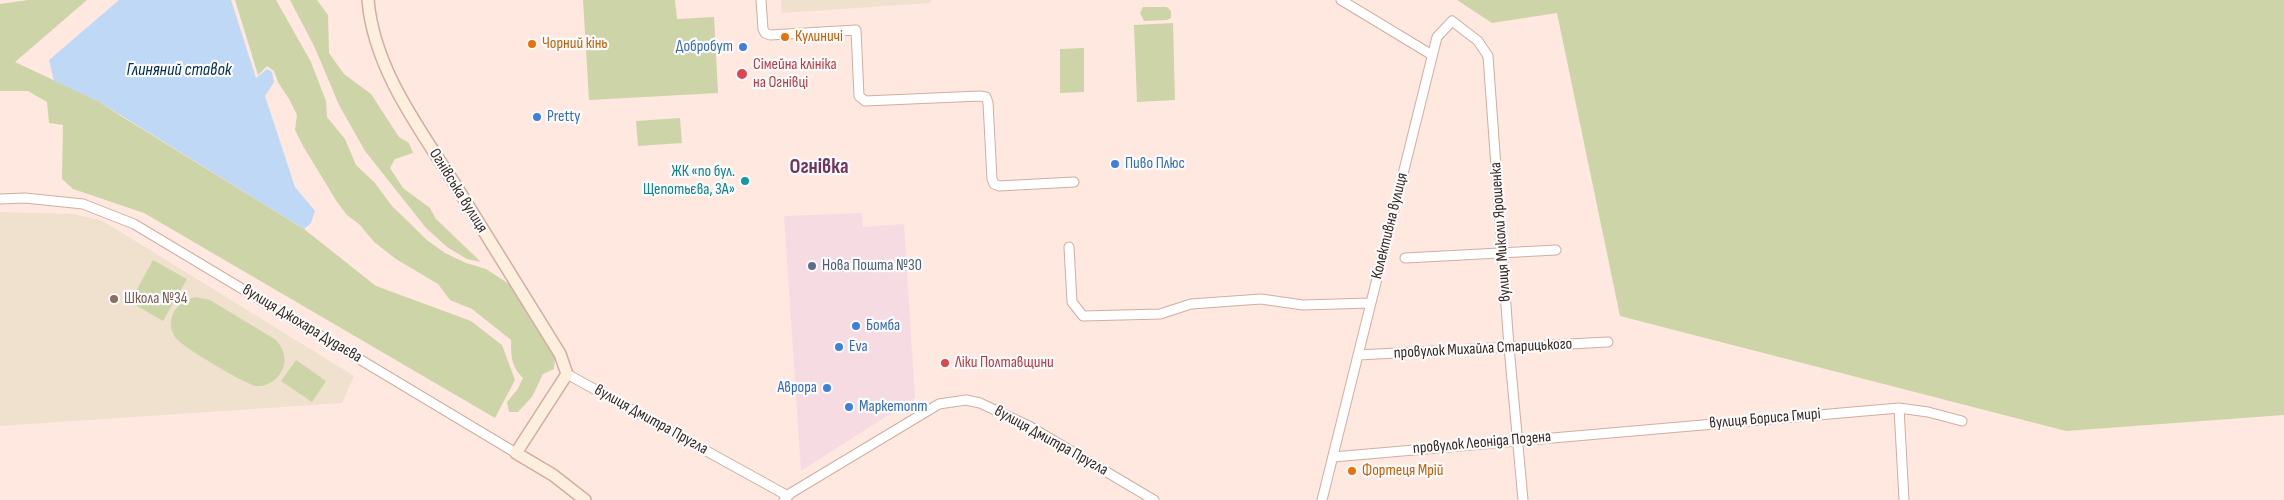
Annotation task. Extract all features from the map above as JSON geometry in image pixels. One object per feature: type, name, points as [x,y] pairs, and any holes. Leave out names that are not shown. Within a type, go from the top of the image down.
[{"type":"street","name":"Огнівська вулиця","points":[[368,0],[370,21],[377,47],[401,98],[560,354],[567,374]]},
{"type":"street","points":[[761,0],[763,29],[765,33],[770,35],[856,30],[859,96],[865,101],[980,96],[986,98],[988,103],[992,179],[994,184],[1000,186],[1074,182]]},
{"type":"street","points":[[1341,0],[1432,55]]},
{"type":"street","name":"вулиця Миколи Ярошенка","points":[[1432,55],[1437,37],[1452,21],[1478,41],[1488,56],[1509,347],[1523,500]]},
{"type":"street","name":"Колективна вулиця","points":[[1322,500],[1432,55]]},
{"type":"street","name":"вулиця Джохара Дудаєва","points":[[0,198],[25,198],[83,204],[134,224],[516,452],[553,475],[585,500]]},
{"type":"street","points":[[1069,247],[1072,302],[1083,316],[1160,314],[1191,304],[1261,299],[1302,305],[1370,303]]},
{"type":"street","points":[[1405,258],[1556,250]]},
{"type":"street","name":"провулок Михайла Старицького","points":[[1358,355],[1608,342]]},
{"type":"street","points":[[516,452],[567,374]]},
{"type":"street","name":"вулиця Дмитра Пругла","points":[[567,374],[786,498],[939,404],[966,400],[980,403],[1029,426],[1154,500]]},
{"type":"street","points":[[1899,408],[1904,500]]},
{"type":"street","name":"вулиця Бориса Гмирі","points":[[1631,430],[1899,408],[1928,412],[1962,421]]},
{"type":"street","name":"провулок Леоніда Позена","points":[[1333,457],[1631,430]]},
{"type":"shaded area","points":[[781,0],[931,0],[930,3],[782,13]]},
{"type":"shaded area","name":"Школа №34","points":[[0,212],[74,214],[103,221],[354,376],[342,403],[0,426]]},
{"type":"shaded area","points":[[862,213],[863,227],[904,224],[915,398],[801,471],[784,216]]},
{"type":"green space","points":[[28,0],[87,0],[15,62],[98,101],[304,229],[376,286],[471,321],[502,345],[515,380],[495,418],[144,213],[73,189],[62,179],[63,125],[49,123],[47,102],[28,91],[0,91],[0,4]]},
{"type":"green space","points":[[235,0],[276,0],[311,62],[326,101],[327,117],[345,139],[356,165],[375,183],[392,206],[428,241],[445,253],[466,263],[486,269],[509,284],[555,358],[554,369],[543,374],[532,397],[518,412],[509,412],[507,402],[517,390],[523,378],[513,361],[511,340],[472,309],[450,300],[438,284],[396,259],[374,242],[360,225],[347,215],[303,146],[295,130],[297,115],[278,82],[274,71],[267,66],[258,75]]},
{"type":"green space","points":[[290,0],[317,0],[328,15],[329,53],[344,74],[371,94],[399,137],[409,143],[413,153],[395,159],[390,168],[403,188],[430,208],[436,219],[481,262],[467,259],[447,247],[426,228],[365,151],[339,105],[315,48]]},
{"type":"green space","points":[[583,0],[675,0],[677,19],[714,17],[718,93],[589,100]]},
{"type":"green space","points":[[1457,0],[2284,0],[2284,415],[2066,431],[1620,316],[1557,13],[1492,23]]},
{"type":"green space","points":[[1143,7],[1167,7],[1171,11],[1171,18],[1167,20],[1144,21],[1140,13]]},
{"type":"green space","points":[[1173,23],[1175,100],[1137,102],[1134,25]]},
{"type":"green space","points":[[1084,48],[1084,92],[1060,93],[1060,49]]},
{"type":"green space","points":[[680,118],[682,143],[638,146],[636,121]]},
{"type":"green space","points":[[153,260],[187,279],[163,321],[130,302]]},
{"type":"green space","points":[[195,297],[210,300],[276,340],[281,346],[285,361],[276,379],[269,384],[260,386],[250,384],[188,348],[175,337],[171,324],[174,312],[183,302]]},
{"type":"green space","points":[[296,360],[326,381],[312,402],[281,381]]},
{"type":"water","name":"Глиняний ставок","points":[[119,0],[231,0],[256,78],[267,69],[272,72],[274,82],[265,96],[295,187],[315,211],[311,223],[304,229],[98,101],[54,81],[49,60]]},
{"type":"place","name":"Кулиничі","points":[[785,37]]},
{"type":"place","name":"Чорний кінь","points":[[532,44]]},
{"type":"place","name":"Добробут","points":[[743,47]]},
{"type":"place","name":"Сімейна клініка на Огнівці","points":[[742,74]]},
{"type":"place","name":"Pretty","points":[[537,117]]},
{"type":"place","name":"Пиво Плюс","points":[[1115,164]]},
{"type":"place","name":"ЖК «по бул. Щепотьєва, 3А»","points":[[745,181]]},
{"type":"place","name":"Нова Пошта №30","points":[[812,266]]},
{"type":"place","name":"Школа №34","points":[[114,299]]},
{"type":"place","name":"Бомба","points":[[856,326]]},
{"type":"place","name":"Eva","points":[[839,347]]},
{"type":"place","name":"Ліки Полтавщини","points":[[945,363]]},
{"type":"place","name":"Аврора","points":[[827,388]]},
{"type":"place","name":"Маркетопт","points":[[849,407]]},
{"type":"place","name":"Фортеця Мрій","points":[[1352,471]]},
{"type":"district","name":"Огнівка","points":[[819,168]]}]
